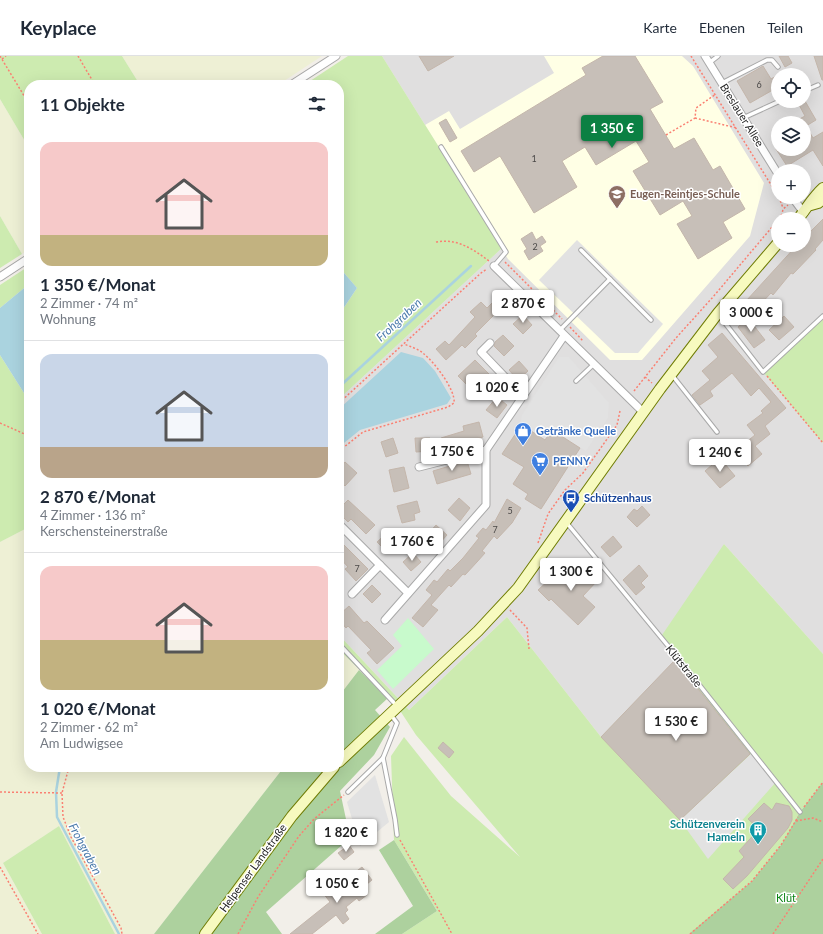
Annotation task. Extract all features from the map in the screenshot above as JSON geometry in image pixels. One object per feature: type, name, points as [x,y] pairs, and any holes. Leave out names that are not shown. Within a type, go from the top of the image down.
[{"type":"main road","points":[[805,212],[811,205],[813,197],[823,188]]},
{"type":"main road","points":[[811,205],[818,203],[823,199]]},
{"type":"main road","points":[[344,757],[504,604],[527,576],[671,374],[718,313],[771,250]]},
{"type":"main road","name":"Helpenser Landstraße","points":[[205,934],[292,816],[330,772]]},
{"type":"street","points":[[299,80],[336,56]]},
{"type":"street","name":"Breslauer Allee","points":[[705,56],[772,164]]},
{"type":"street","points":[[0,277],[24,261]]},
{"type":"street","points":[[494,266],[593,365],[643,412]]},
{"type":"street","points":[[385,620],[486,505],[486,450],[523,396],[562,333]]},
{"type":"street","points":[[490,343],[481,352],[523,396]]},
{"type":"street","points":[[419,467],[486,450]]},
{"type":"street","points":[[344,532],[408,593]]},
{"type":"street","points":[[352,594],[380,565]]},
{"type":"lane","points":[[709,63],[718,56]]},
{"type":"lane","points":[[722,83],[767,60],[772,60],[778,67]]},
{"type":"lane","points":[[811,88],[818,85]]},
{"type":"lane","points":[[743,118],[771,105]]},
{"type":"lane","points":[[441,147],[506,252],[494,266]]},
{"type":"lane","points":[[581,250],[651,320]]},
{"type":"lane","points":[[562,333],[610,279]]},
{"type":"lane","points":[[718,313],[763,372],[823,316]]},
{"type":"lane","points":[[576,381],[593,365]]},
{"type":"lane","points":[[671,374],[717,432]]},
{"type":"lane","name":"Klütstraße","points":[[566,521],[678,658],[800,812]]},
{"type":"lane","points":[[344,650],[394,709],[398,723],[383,758],[348,792]]},
{"type":"lane","points":[[383,758],[396,819],[397,835]]},
{"type":"path","points":[[0,56],[24,96]]},
{"type":"path","points":[[2,59],[6,56]]},
{"type":"path","points":[[78,56],[92,80]]},
{"type":"path","points":[[691,56],[771,184]]},
{"type":"path","points":[[695,118],[696,108],[716,94]]},
{"type":"path","points":[[666,135],[695,118],[737,128]]},
{"type":"path","points":[[781,204],[782,212]]},
{"type":"path","points":[[783,209],[788,204]]},
{"type":"path","points":[[632,392],[676,338],[713,297],[771,227]]},
{"type":"path","points":[[344,398],[481,272],[494,266],[465,245],[446,240],[436,242]]},
{"type":"path","points":[[344,447],[363,432],[448,407],[454,403],[455,398],[443,376],[424,353],[404,344]]},
{"type":"path","points":[[763,372],[823,443]]},
{"type":"path","points":[[537,544],[548,514],[565,490],[583,473],[617,426],[620,411]]},
{"type":"path","points":[[0,423],[24,434]]},
{"type":"path","points":[[504,604],[527,628],[529,649]]},
{"type":"path","points":[[68,772],[62,793],[63,817],[71,837],[121,928],[122,934]]},
{"type":"path","points":[[690,934],[752,881],[781,845],[800,812],[823,782]]},
{"type":"path","points":[[0,792],[62,793]]},
{"type":"path","points":[[238,934],[258,897],[299,836],[314,818],[348,792]]},
{"type":"path","points":[[796,821],[813,818],[823,822]]},
{"type":"path","points":[[397,835],[452,934]]},
{"type":"path","points":[[773,934],[823,859]]},
{"type":"path","points":[[0,867],[38,934]]},
{"type":"shaded area","points":[[122,56],[322,56],[286,80],[137,80]]},
{"type":"shaded area","points":[[382,56],[823,56],[823,316],[763,372],[823,443],[823,654],[724,544],[678,658],[601,737],[507,617],[409,710],[344,640],[344,394],[502,248]]},
{"type":"shaded area","name":"Eugen-Reintjes-Schule","points":[[544,56],[682,56],[693,66],[764,183],[750,236],[642,360],[610,360],[508,259],[425,125],[449,111],[460,129],[554,73]]},
{"type":"shaded area","points":[[0,99],[24,140],[24,253],[22,254],[0,216]]},
{"type":"shaded area","points":[[577,240],[663,324],[638,353],[615,353],[539,280]]},
{"type":"shaded area","points":[[559,357],[569,357],[609,403],[608,418],[586,451],[552,430],[545,440],[532,431],[530,433],[520,427],[522,415]]},
{"type":"shaded area","points":[[24,530],[24,772],[280,772],[154,934],[115,934],[59,826],[3,863],[42,934],[0,934],[0,542]]},
{"type":"shaded area","points":[[344,655],[359,670],[344,690]]},
{"type":"shaded area","points":[[753,752],[776,782],[708,859],[680,820]]},
{"type":"shaded area","points":[[375,775],[389,822],[360,846],[347,802]]},
{"type":"green space","points":[[0,56],[122,56],[137,80],[24,80],[24,140],[0,99]]},
{"type":"green space","points":[[348,56],[382,56],[502,248],[344,394],[344,308],[357,288],[344,273],[344,80],[312,80]]},
{"type":"green space","points":[[0,216],[22,254],[0,268]]},
{"type":"green space","points":[[24,269],[24,288],[0,308],[0,285]]},
{"type":"green space","points":[[823,316],[823,443],[763,372]]},
{"type":"green space","points":[[0,355],[24,393],[24,530],[0,542]]},
{"type":"green space","points":[[724,544],[823,654],[823,782],[800,812],[781,845],[752,881],[689,934],[402,934],[437,911],[394,840],[391,756],[404,737],[451,796],[520,857],[416,735],[397,706],[344,655],[344,640],[409,710],[507,617],[601,737],[678,658],[660,638]]},
{"type":"green space","points":[[408,618],[434,649],[393,689],[377,670],[402,646],[393,635]]},
{"type":"green space","points":[[359,670],[388,698],[375,710],[390,727],[374,755],[340,791],[350,838],[266,912],[282,934],[154,934],[280,772],[344,772],[344,690]]},
{"type":"green space","name":"Klüt","points":[[823,782],[823,934],[689,934],[752,881],[781,845],[800,812]]},
{"type":"green space","points":[[59,826],[115,934],[42,934],[3,863]]},
{"type":"green space","points":[[394,840],[437,911],[402,934],[375,934],[413,906],[379,850]]},
{"type":"water","points":[[344,273],[357,288],[344,308]]},
{"type":"water","points":[[24,288],[24,393],[0,355],[0,308]]},
{"type":"water","points":[[401,352],[423,358],[435,371],[451,398],[447,404],[360,430],[344,443],[344,404]]},
{"type":"building","points":[[419,56],[454,56],[428,71]]},
{"type":"building","points":[[603,56],[635,56],[663,102],[650,109],[674,149],[694,138],[713,170],[720,166],[745,209],[723,222],[732,238],[698,259],[677,224],[692,216],[683,201],[660,215],[633,171],[649,162],[636,141],[596,165],[585,147],[562,161],[577,187],[534,213],[500,156],[474,172],[461,151],[586,75],[582,68]]},
{"type":"building","points":[[779,56],[788,56],[792,63],[785,67]]},
{"type":"building","points":[[814,56],[823,56],[823,80],[822,80]]},
{"type":"building","points":[[763,66],[771,79],[771,91],[750,103],[737,81]]},
{"type":"building","points":[[801,108],[809,108],[816,120],[811,123],[811,116],[805,116]]},
{"type":"building","points":[[446,119],[457,138],[450,142],[439,123]]},
{"type":"building","points":[[823,132],[823,166],[813,150],[811,151],[811,135],[813,138]]},
{"type":"building","points":[[781,156],[803,156],[790,164],[786,164]]},
{"type":"building","points":[[823,219],[823,240],[815,249],[816,250],[793,274],[791,273],[773,295],[771,293],[755,310],[746,301],[791,252],[811,252],[811,231]]},
{"type":"building","points":[[532,232],[536,240],[542,236],[546,242],[540,246],[543,251],[529,260],[524,251],[527,249],[521,239]]},
{"type":"building","points":[[502,293],[512,302],[503,311],[500,309],[475,334],[477,336],[465,348],[462,345],[446,360],[436,349],[445,341],[449,345],[475,317],[470,312],[481,302],[487,308]]},
{"type":"building","points":[[523,315],[532,325],[523,334],[513,324]]},
{"type":"building","points":[[784,316],[794,327],[779,340],[769,330]]},
{"type":"building","points":[[748,318],[765,340],[754,348],[738,327]]},
{"type":"building","points":[[722,333],[786,408],[765,426],[770,434],[755,446],[762,454],[748,466],[738,454],[743,450],[740,447],[755,435],[747,425],[763,413],[761,411],[771,402],[759,388],[751,396],[732,373],[710,391],[713,396],[700,405],[692,395],[710,380],[702,371],[718,357],[708,345]]},
{"type":"building","points":[[503,335],[514,346],[504,356],[494,346],[495,342]]},
{"type":"building","points":[[475,360],[500,385],[488,396],[474,381],[469,387],[458,376]]},
{"type":"building","points":[[519,361],[528,371],[518,380],[509,370]]},
{"type":"building","points":[[497,397],[507,405],[497,418],[486,410]]},
{"type":"building","points":[[479,422],[483,437],[456,444],[457,447],[444,451],[441,438],[464,431],[463,426]]},
{"type":"building","name":"PENNY","points":[[520,427],[530,433],[531,431],[545,440],[552,430],[580,448],[541,509],[525,499],[528,494],[513,484],[524,467],[502,454]]},
{"type":"building","points":[[393,438],[398,453],[386,457],[381,442]]},
{"type":"building","points":[[415,438],[430,438],[431,451],[416,452]]},
{"type":"building","points":[[720,458],[735,476],[720,488],[705,471]]},
{"type":"building","points":[[467,461],[471,474],[437,484],[433,471]]},
{"type":"building","points":[[345,462],[357,473],[345,486],[344,485]]},
{"type":"building","points":[[404,467],[409,488],[394,492],[389,470]]},
{"type":"building","points":[[459,498],[470,508],[460,521],[448,510]]},
{"type":"building","points":[[507,499],[521,508],[512,523],[497,539],[494,536],[482,551],[485,553],[477,562],[451,587],[449,585],[431,605],[438,610],[423,627],[412,618],[432,595],[426,590],[434,580],[437,582],[448,569],[450,571],[463,558],[479,538],[476,536],[483,528],[486,530],[493,521],[494,523]]},
{"type":"building","points":[[348,500],[375,525],[366,534],[351,519],[348,522],[344,518],[344,504]]},
{"type":"building","points":[[417,501],[420,512],[414,514],[415,520],[402,523],[397,506]]},
{"type":"building","points":[[642,506],[650,515],[637,527],[627,517],[634,509],[637,511]]},
{"type":"building","points":[[436,525],[447,535],[438,545],[427,535]]},
{"type":"building","points":[[388,532],[396,541],[386,551],[377,542]]},
{"type":"building","points":[[613,536],[622,547],[610,557],[601,547]]},
{"type":"building","points":[[344,545],[368,569],[356,581],[345,569],[348,567],[344,563]]},
{"type":"building","points":[[413,553],[421,562],[411,571],[403,562]]},
{"type":"building","points":[[583,563],[595,574],[592,577],[597,581],[583,596],[595,607],[578,625],[551,599],[549,601],[538,590],[563,567],[572,575]]},
{"type":"building","points":[[639,565],[648,576],[641,583],[645,587],[636,595],[623,580]]},
{"type":"building","points":[[372,585],[381,594],[372,603],[363,594]]},
{"type":"building","points":[[349,606],[364,623],[367,621],[394,648],[377,664],[367,653],[371,650],[348,626],[346,628],[344,626],[344,610]]},
{"type":"building","points":[[675,660],[750,754],[680,820],[601,737]]},
{"type":"building","points":[[443,742],[454,752],[449,758],[438,748]]},
{"type":"building","name":"Schützenverein Hameln","points":[[764,803],[772,810],[776,803],[789,806],[792,812],[792,820],[788,828],[747,876],[733,889],[723,879],[744,857],[739,851],[759,829],[748,819]]},
{"type":"building","points":[[349,845],[354,852],[344,860],[338,853]]},
{"type":"building","points":[[362,867],[372,880],[362,888],[367,895],[359,901],[357,898],[346,907],[348,910],[345,913],[349,919],[343,924],[336,915],[312,934],[290,934],[330,902],[323,893],[331,887],[337,895],[354,881],[350,876]]},
{"type":"waterway","name":"Frohgraben","points":[[344,382],[471,266]]},
{"type":"waterway","name":"Frohgraben","points":[[59,772],[56,792],[57,817],[119,934]]},
{"type":"place","name":"Eugen-Reintjes-Schule","points":[[617,209]]},
{"type":"place","name":"Getränke Quelle","points":[[523,446]]},
{"type":"place","name":"PENNY","points":[[540,476]]},
{"type":"place","name":"Schützenhaus","points":[[571,513]]},
{"type":"place","name":"Schützenverein Hameln","points":[[758,845]]}]
